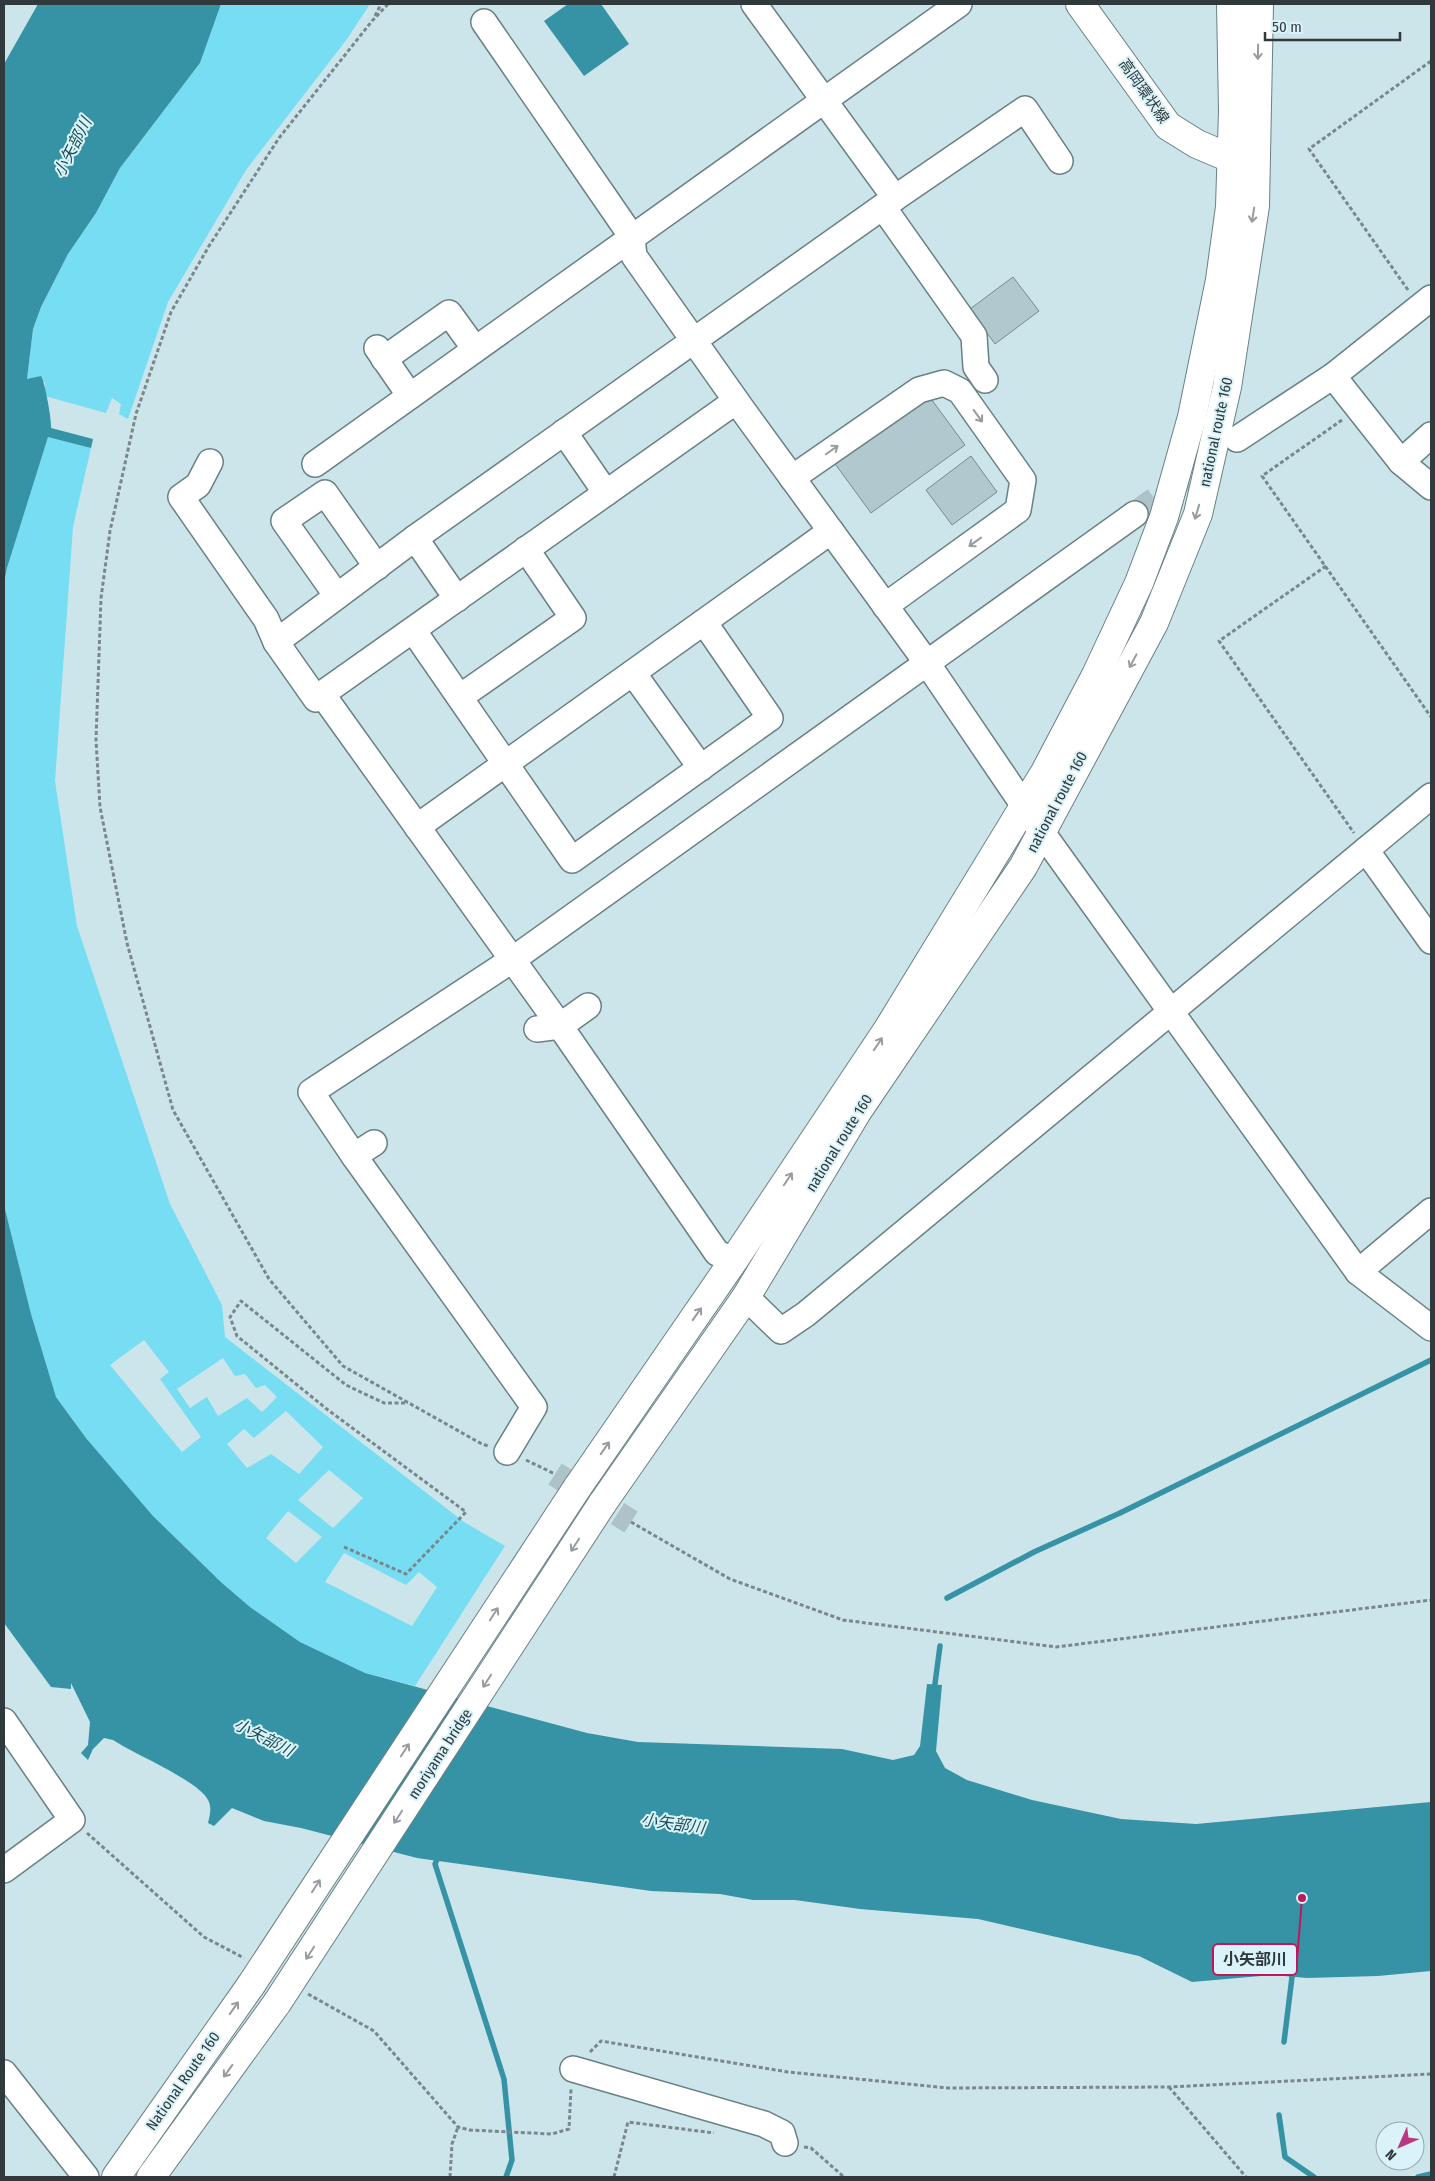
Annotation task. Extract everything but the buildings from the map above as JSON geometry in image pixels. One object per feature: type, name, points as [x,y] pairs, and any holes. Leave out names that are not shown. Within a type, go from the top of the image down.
[{"type":"main road","name":"高岡環状線","points":[[1080,4],[1168,126],[1197,144],[1243,158]]},
{"type":"main road","name":"national route 160","points":[[602,1504],[746,1297],[857,1112],[1023,867],[1154,623],[1198,514],[1227,387],[1254,206],[1233,111],[1231,4]]},
{"type":"main road","name":"national route 160","points":[[566,1481],[734,1260],[888,1029],[1045,772],[1100,666],[1139,583],[1164,517],[1192,417],[1220,280],[1230,207],[1243,158],[1258,4]]},
{"type":"main road","name":"moriyama bridge","points":[[251,1985],[566,1481]]},
{"type":"main road","name":"moriyama bridge","points":[[277,2003],[602,1504]]},
{"type":"main road","name":"National Route 160","points":[[116,2177],[251,1985]]},
{"type":"main road","name":"National Route 160","points":[[152,2177],[277,2003]]},
{"type":"street","points":[[754,4],[825,100],[974,336],[976,367],[972,388],[1019,468],[1023,480],[1018,510],[885,606]]},
{"type":"street","points":[[314,464],[959,4]]},
{"type":"street","points":[[484,22],[632,237],[634,256],[736,401],[927,662],[945,696],[1358,1272],[1431,1328]]},
{"type":"street","points":[[276,642],[415,538],[694,339],[1025,109],[1060,161]]},
{"type":"street","points":[[1237,439],[1333,376],[1425,303]]},
{"type":"street","points":[[410,396],[380,354],[449,313],[474,349]]},
{"type":"street","points":[[1333,376],[1401,462],[1431,487]]},
{"type":"street","points":[[792,478],[919,390],[944,383],[972,388]]},
{"type":"street","points":[[210,462],[198,484],[181,497],[266,619],[276,642],[316,699],[736,401]]},
{"type":"street","points":[[564,432],[606,493]]},
{"type":"street","points":[[1401,462],[1431,435]]},
{"type":"street","points":[[337,596],[284,521],[325,493],[377,567]]},
{"type":"street","points":[[507,1452],[534,1407],[364,1150],[311,1092],[512,960],[1134,514]]},
{"type":"street","points":[[417,827],[831,531]]},
{"type":"street","points":[[415,538],[457,599]]},
{"type":"street","points":[[460,697],[573,618],[526,549]]},
{"type":"street","points":[[413,630],[572,860],[770,718],[704,622]]},
{"type":"street","points":[[633,673],[701,768]]},
{"type":"street","points":[[322,694],[512,960],[549,1028],[717,1253],[734,1260]]},
{"type":"street","points":[[746,1297],[781,1331],[806,1314],[1431,796]]},
{"type":"street","points":[[1366,850],[1431,941]]},
{"type":"street","points":[[549,1028],[588,1006]]},
{"type":"street","points":[[1358,1272],[1431,1211]]},
{"type":"street","points":[[4,1721],[72,1820],[4,1870]]},
{"type":"street","points":[[572,2069],[764,2124],[782,2133],[785,2143]]},
{"type":"street","points":[[4,2073],[86,2177]]},
{"type":"path","points":[[372,21],[381,4]]},
{"type":"path","points":[[388,4],[372,21],[280,138],[209,246],[172,312],[136,414],[110,531],[100,598],[96,740],[100,808],[127,943],[173,1110],[268,1279],[343,1366],[480,1443],[507,1452],[566,1481]]},
{"type":"path","points":[[1425,303],[1310,149],[1431,61]]},
{"type":"path","points":[[1359,408],[1262,476],[1431,717]]},
{"type":"path","points":[[1326,566],[1219,641],[1366,850]]},
{"type":"path","points":[[344,1547],[406,1574],[466,1512],[328,1410],[236,1336],[230,1317],[241,1301],[346,1385],[384,1403],[408,1403]]},
{"type":"path","points":[[631,1522],[730,1579],[844,1620],[1056,1647],[1431,1600]]},
{"type":"path","points":[[469,2130],[552,2134],[569,2130],[572,2069],[601,2041],[788,2072],[948,2088],[1169,2087],[1431,2074]]},
{"type":"path","points":[[1169,2087],[1246,2177]]},
{"type":"path","points":[[614,2177],[628,2122],[716,2134]]},
{"type":"path","points":[[450,2177],[452,2144],[458,2127]]},
{"type":"path","points":[[785,2143],[811,2148],[844,2177]]},
{"type":"shaded area","points":[[221,4],[370,4],[347,39],[246,170],[168,302],[128,419],[119,414],[121,404],[112,398],[106,413],[45,396],[45,382],[27,379],[33,329],[41,307],[68,254],[96,213],[120,168],[200,63]]},
{"type":"shaded area","points":[[48,436],[91,448],[73,527],[55,781],[77,926],[170,1204],[222,1305],[225,1337],[464,1522],[505,1546],[415,1686],[365,1673],[300,1642],[250,1607],[222,1583],[153,1516],[86,1438],[56,1397],[31,1314],[4,1205],[4,583]],"holes":[[[144,1340],[169,1372],[160,1379],[201,1437],[182,1452],[110,1365]],[[223,1358],[235,1376],[245,1374],[256,1388],[265,1385],[277,1397],[262,1412],[247,1398],[218,1416],[207,1397],[190,1408],[177,1389]],[[286,1411],[323,1447],[299,1474],[271,1454],[247,1468],[227,1444],[244,1429],[254,1438]],[[329,1470],[363,1498],[333,1528],[298,1500]],[[288,1511],[322,1537],[296,1563],[266,1538]],[[344,1553],[406,1585],[419,1572],[437,1587],[412,1626],[325,1582]]]},
{"type":"water","points":[[38,4],[221,4],[200,63],[120,168],[96,213],[68,254],[41,307],[33,329],[27,379],[41,376],[48,402],[51,428],[93,439],[91,448],[48,437],[4,583],[4,64]]},
{"type":"water","points":[[568,4],[601,4],[629,44],[584,76],[544,21]]},
{"type":"water","points":[[4,1205],[31,1314],[56,1397],[86,1438],[153,1516],[222,1583],[250,1607],[300,1642],[365,1673],[587,1733],[638,1742],[842,1749],[893,1760],[914,1755],[920,1746],[927,1684],[942,1685],[936,1751],[945,1768],[967,1780],[1032,1800],[1121,1819],[1196,1824],[1431,1802],[1431,1971],[1378,1976],[1307,1978],[1273,1975],[1192,1982],[1139,1956],[978,1919],[860,1909],[795,1900],[753,1900],[720,1894],[651,1891],[417,1858],[301,1828],[264,1821],[232,1808],[214,1826],[208,1823],[210,1805],[202,1793],[180,1776],[113,1740],[104,1738],[93,1749],[88,1760],[81,1753],[88,1745],[90,1722],[71,1683],[71,1689],[51,1687],[4,1623]]},
{"type":"waterway","points":[[947,1598],[1034,1552],[1120,1513],[1431,1360]]},
{"type":"waterway","points":[[934,1691],[940,1646]]},
{"type":"waterway","points":[[439,1855],[435,1864],[504,2079],[512,2160],[506,2177]]},
{"type":"waterway","points":[[1284,2042],[1293,1969]]},
{"type":"waterway","points":[[1279,2115],[1285,2157],[1314,2177]]},
{"type":"waterway","points":[[1418,2177],[1431,2174]]},
{"type":"tunnel","points":[[1135,514],[1221,451]]},
{"type":"tunnel","points":[[555,1474],[631,1522]]},
{"type":"place","name":"小矢部川","points":[[1302,1898]]}]
